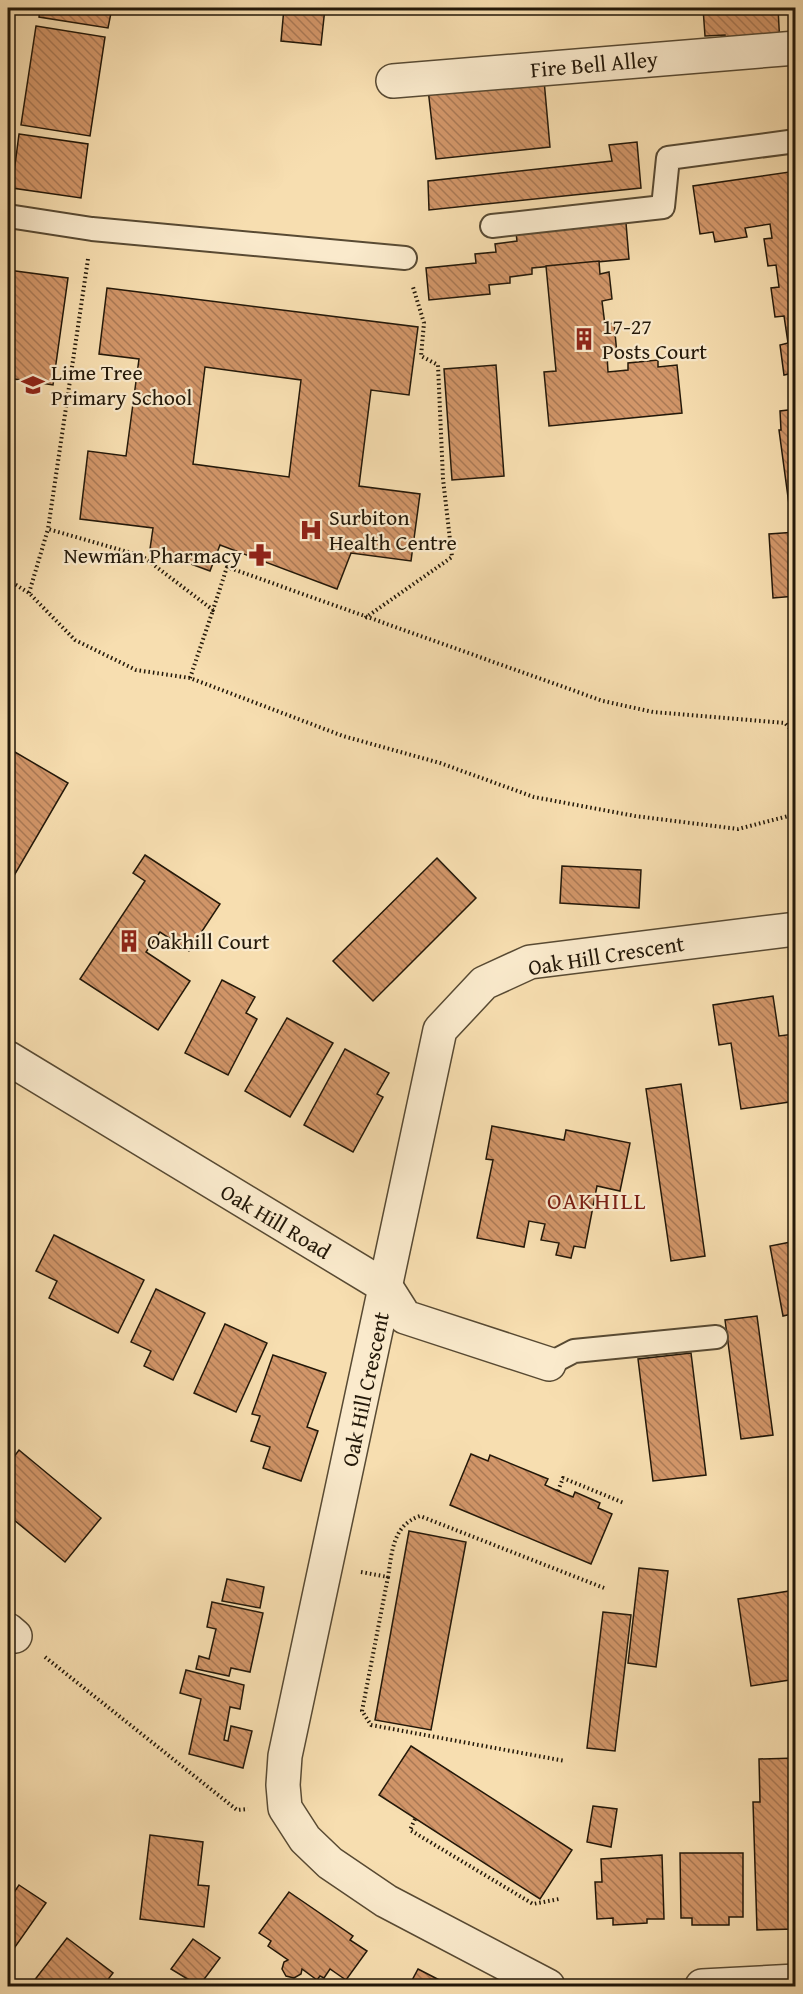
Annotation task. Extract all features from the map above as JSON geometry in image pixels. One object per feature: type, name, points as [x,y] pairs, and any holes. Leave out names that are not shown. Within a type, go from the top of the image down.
[{"type":"street","name":"Fire Bell Alley","points":[[393,81],[795,48]]},
{"type":"street","name":"Oak Hill Crescent","points":[[548,1986],[386,1901],[330,1863],[305,1839],[285,1808],[283,1785],[285,1756],[440,1030],[484,983],[530,962],[795,929]]},
{"type":"street","name":"Oak Hill Road","points":[[8,1058],[386,1287],[405,1317],[549,1364]]},
{"type":"street","points":[[702,1986],[795,1981]]},
{"type":"lane","points":[[492,226],[663,207],[668,158],[795,141]]},
{"type":"lane","points":[[8,216],[92,229],[405,258]]},
{"type":"lane","points":[[549,1364],[574,1351],[716,1337]]},
{"type":"path","points":[[29,593],[48,529],[92,229]]},
{"type":"path","points":[[364,618],[452,557],[443,479],[438,365],[421,356],[424,323],[405,258]]},
{"type":"path","points":[[48,529],[142,556],[213,610]]},
{"type":"path","points":[[190,678],[227,567],[364,618],[603,701],[653,712],[785,723],[795,735]]},
{"type":"path","points":[[8,580],[29,593],[75,640],[136,670],[190,678],[343,735],[440,763],[534,797],[635,816],[738,829],[795,814]]},
{"type":"path","points":[[558,1491],[563,1478],[624,1503]]},
{"type":"path","points":[[565,1761],[370,1725],[362,1711],[398,1532],[409,1520],[420,1516],[604,1588]]},
{"type":"path","points":[[358,1571],[388,1577]]},
{"type":"path","points":[[11,1633],[34,1648],[237,1810],[285,1808]]},
{"type":"path","points":[[416,1819],[410,1830],[533,1904],[559,1899]]},
{"type":"building","points":[[40,8],[112,8],[108,28],[39,17]]},
{"type":"building","points":[[284,8],[325,8],[321,45],[281,41]]},
{"type":"building","points":[[703,8],[778,8],[780,45],[726,48],[725,35],[705,36]]},
{"type":"building","points":[[36,26],[105,37],[90,136],[21,125]]},
{"type":"building","points":[[544,80],[550,147],[436,159],[428,89]]},
{"type":"building","points":[[19,134],[88,144],[81,198],[12,188]]},
{"type":"building","points":[[637,142],[641,188],[429,210],[428,181],[612,161],[609,145]]},
{"type":"building","points":[[796,171],[796,388],[793,373],[784,375],[780,345],[788,343],[784,316],[775,317],[771,288],[779,287],[776,265],[768,266],[764,239],[772,238],[770,224],[745,228],[747,237],[715,242],[713,232],[700,234],[693,186]]},
{"type":"building","points":[[626,223],[629,259],[532,268],[532,274],[510,277],[510,283],[489,285],[490,294],[429,300],[426,268],[476,263],[475,254],[496,252],[495,244],[517,241],[516,233]]},
{"type":"building","name":"17-27 Posts Court","points":[[599,261],[600,274],[609,272],[612,299],[602,301],[605,325],[614,323],[617,354],[607,354],[608,372],[628,370],[628,363],[658,360],[658,367],[677,365],[682,413],[549,426],[544,372],[556,371],[546,266]]},
{"type":"building","points":[[8,270],[68,278],[53,385],[8,378]]},
{"type":"building","points":[[107,288],[418,327],[409,395],[371,390],[359,486],[420,494],[411,561],[351,553],[337,589],[220,545],[210,571],[150,549],[153,528],[80,519],[88,451],[126,456],[139,359],[99,354]],"holes":[[[205,367],[301,380],[289,477],[193,464]]]},
{"type":"building","points":[[496,365],[504,476],[452,480],[444,369]]},
{"type":"building","points":[[796,409],[796,512],[790,512],[779,430],[781,430],[780,411]]},
{"type":"building","points":[[796,532],[796,596],[773,598],[769,534]]},
{"type":"building","points":[[8,748],[68,783],[8,886],[8,805],[12,798],[8,796]]},
{"type":"building","name":"Oakhill Court","points":[[145,855],[220,904],[189,951],[160,932],[146,952],[190,981],[158,1030],[80,979],[145,881],[133,873]]},
{"type":"building","points":[[437,858],[476,898],[373,1001],[333,961]]},
{"type":"building","points":[[562,866],[641,870],[639,908],[560,903]]},
{"type":"building","points":[[222,980],[255,997],[246,1013],[257,1019],[228,1075],[185,1053]]},
{"type":"building","points":[[773,996],[779,1036],[794,1034],[796,1101],[741,1109],[731,1043],[719,1045],[713,1005]]},
{"type":"building","points":[[287,1018],[333,1043],[290,1117],[245,1091]]},
{"type":"building","points":[[345,1049],[389,1073],[377,1094],[383,1097],[353,1152],[304,1125]]},
{"type":"building","points":[[681,1084],[705,1256],[671,1261],[646,1089]]},
{"type":"building","points":[[492,1126],[564,1140],[566,1130],[630,1143],[620,1191],[597,1186],[585,1248],[574,1246],[571,1258],[556,1255],[559,1243],[541,1240],[545,1224],[529,1221],[524,1247],[477,1238],[493,1160],[486,1159]]},
{"type":"building","points":[[54,1235],[144,1280],[118,1333],[49,1298],[57,1281],[36,1271]]},
{"type":"building","points":[[796,1241],[796,1313],[783,1316],[770,1246]]},
{"type":"building","points":[[156,1289],[205,1313],[173,1380],[144,1366],[151,1351],[131,1342]]},
{"type":"building","points":[[757,1316],[773,1435],[741,1439],[725,1320]]},
{"type":"building","points":[[225,1324],[267,1343],[236,1412],[194,1393]]},
{"type":"building","points":[[691,1353],[706,1475],[653,1481],[638,1359]]},
{"type":"building","points":[[273,1355],[326,1373],[307,1427],[318,1431],[301,1481],[263,1468],[270,1447],[251,1441],[260,1416],[252,1414]]},
{"type":"building","points":[[19,1450],[101,1518],[65,1562],[8,1515],[8,1460],[10,1462]]},
{"type":"building","points":[[471,1454],[488,1461],[490,1455],[548,1479],[545,1485],[573,1497],[575,1492],[600,1503],[598,1508],[612,1514],[591,1564],[450,1505]]},
{"type":"building","points":[[409,1531],[466,1542],[431,1730],[375,1720]]},
{"type":"building","points":[[639,1568],[668,1571],[656,1667],[628,1663]]},
{"type":"building","points":[[227,1579],[264,1587],[260,1608],[222,1601]]},
{"type":"building","points":[[796,1590],[796,1679],[751,1686],[738,1599]]},
{"type":"building","points":[[212,1602],[263,1613],[250,1672],[231,1668],[229,1676],[196,1669],[199,1656],[209,1659],[216,1629],[207,1627]]},
{"type":"building","points":[[603,1612],[631,1615],[615,1751],[587,1748]]},
{"type":"building","points":[[186,1670],[244,1685],[240,1709],[230,1707],[224,1740],[228,1741],[231,1726],[252,1731],[243,1768],[189,1754],[201,1699],[180,1693]]},
{"type":"building","points":[[411,1746],[572,1850],[540,1899],[379,1795]]},
{"type":"building","points":[[796,1758],[796,1929],[757,1930],[753,1802],[760,1802],[759,1759]]},
{"type":"building","points":[[593,1806],[617,1809],[611,1847],[587,1842]]},
{"type":"building","points":[[150,1835],[203,1842],[198,1885],[209,1886],[204,1927],[140,1919]]},
{"type":"building","points":[[680,1853],[743,1853],[743,1917],[729,1917],[729,1925],[692,1925],[692,1918],[681,1918]]},
{"type":"building","points":[[662,1855],[664,1919],[647,1919],[647,1923],[613,1925],[613,1918],[597,1919],[595,1882],[602,1882],[601,1859]]},
{"type":"building","points":[[19,1885],[46,1903],[8,1957],[8,1901]]},
{"type":"building","points":[[289,1892],[353,1936],[350,1940],[367,1951],[346,1980],[330,1969],[324,1978],[320,1976],[317,1980],[302,1969],[301,1974],[294,1978],[286,1976],[282,1969],[284,1962],[288,1960],[268,1946],[271,1941],[259,1933]]},
{"type":"building","points":[[67,1938],[113,1973],[103,1986],[30,1986]]},
{"type":"building","points":[[193,1939],[220,1958],[199,1986],[171,1969]]},
{"type":"building","points":[[418,1969],[451,1986],[409,1986]]},
{"type":"place","name":"17-27 Posts Court","points":[[584,339]]},
{"type":"place","name":"Lime Tree Primary School","points":[[33,385]]},
{"type":"place","name":"Surbiton Health Centre","points":[[311,530]]},
{"type":"place","name":"Newman Pharmacy","points":[[260,555]]},
{"type":"place","name":"Oakhill Court","points":[[129,941]]},
{"type":"district","name":"OAKHILL","points":[[597,1200]]}]
